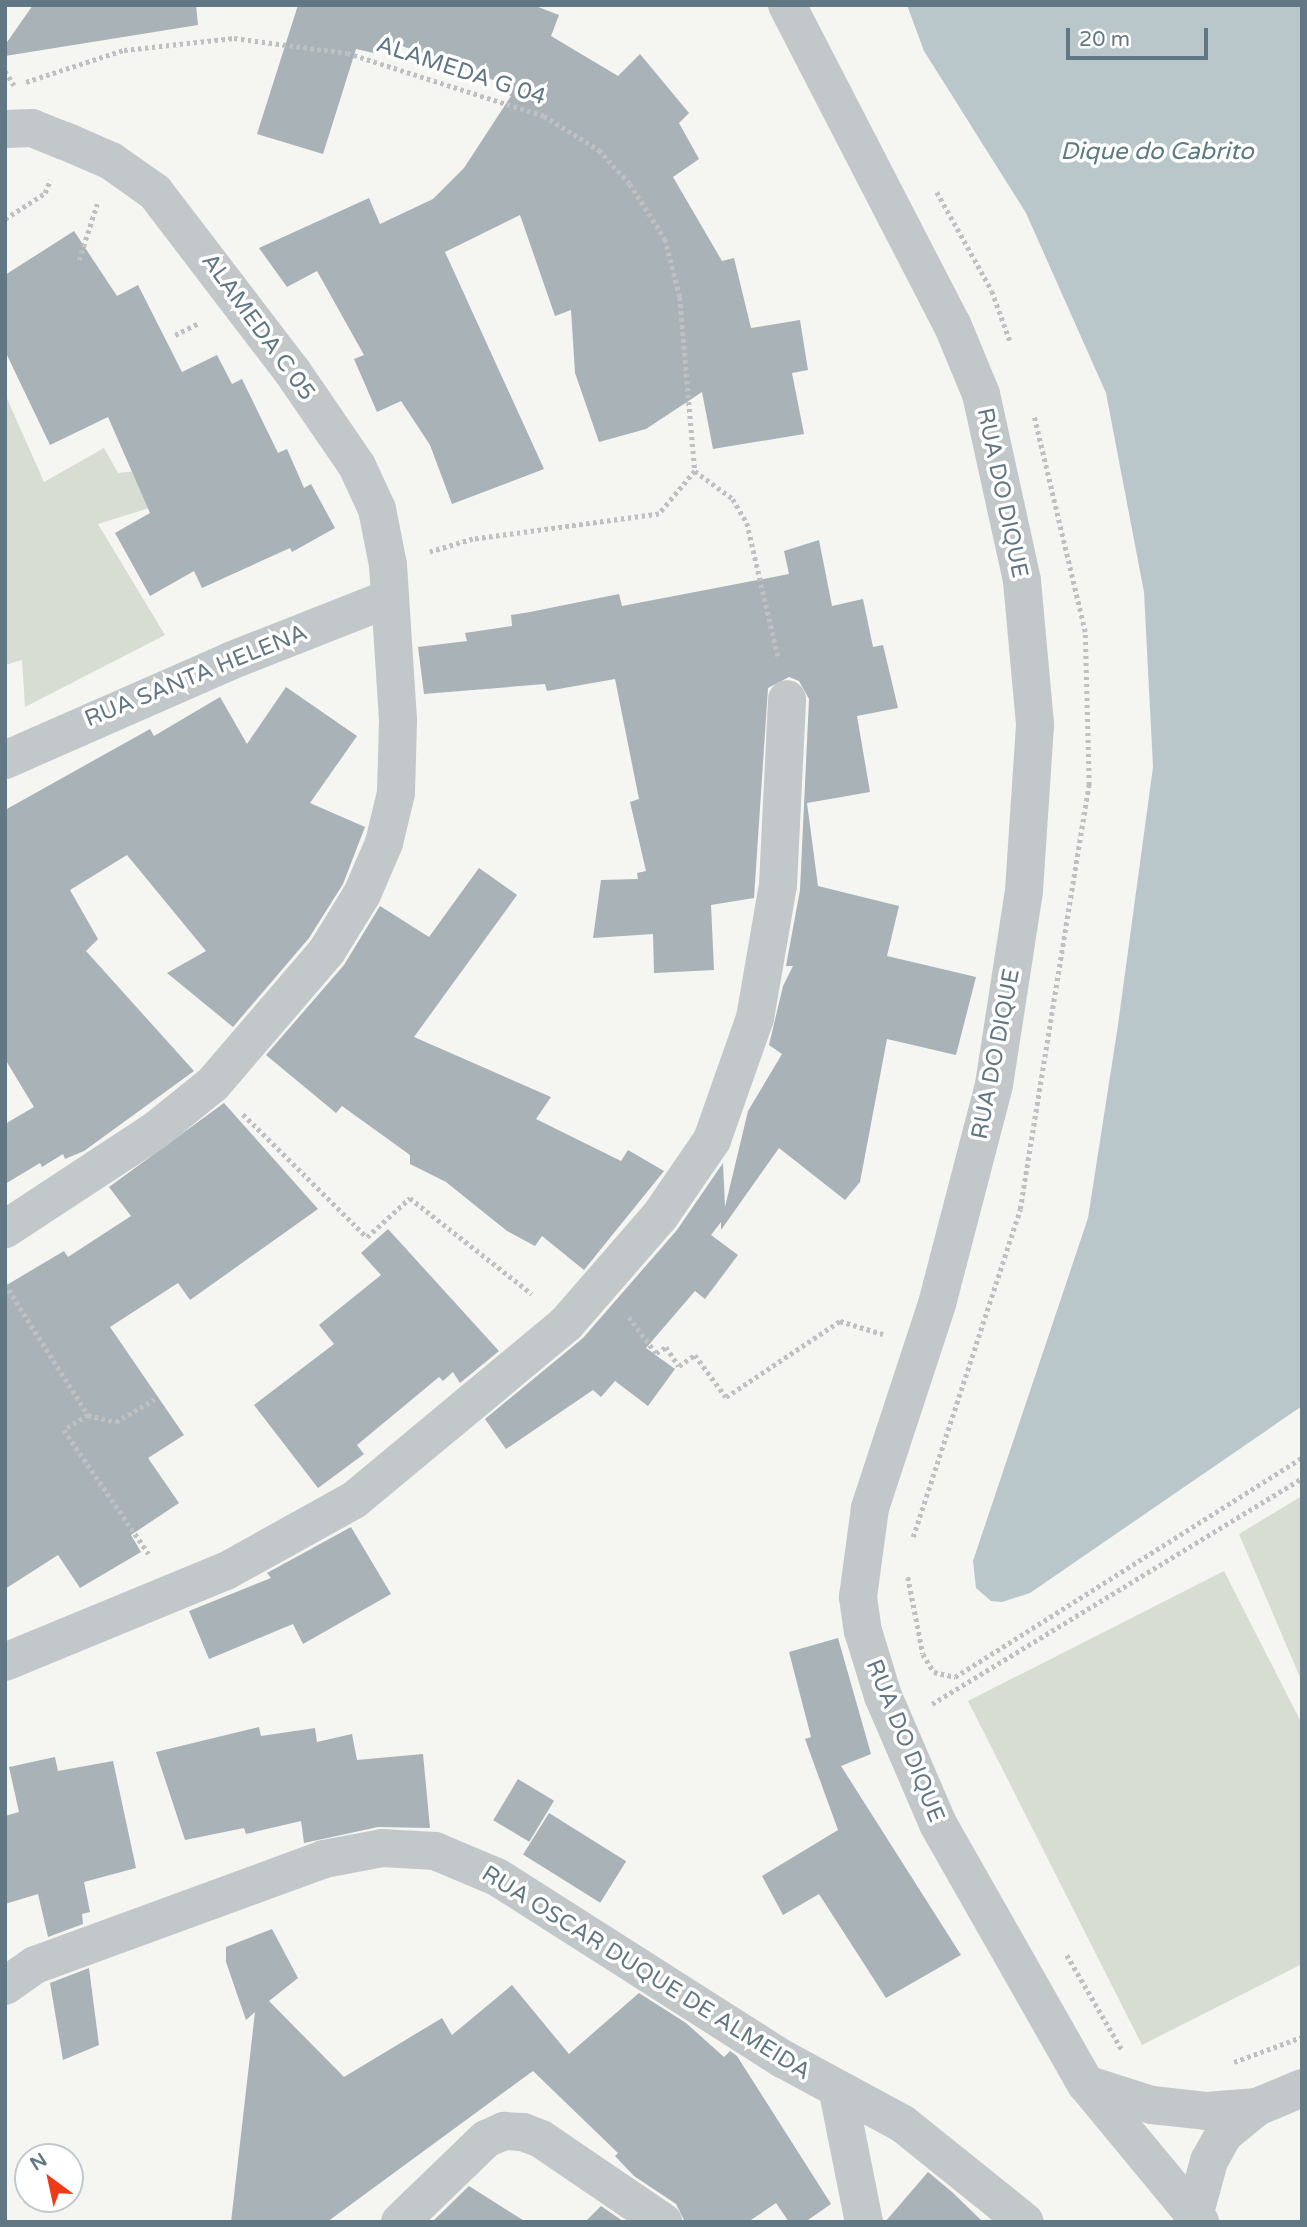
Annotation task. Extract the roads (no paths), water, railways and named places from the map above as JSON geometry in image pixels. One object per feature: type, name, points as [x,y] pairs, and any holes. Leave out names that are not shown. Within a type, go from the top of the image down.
[{"type":"street","name":"RUA DO DIQUE","points":[[787,5],[952,324],[981,394],[1022,581],[1035,725],[1024,891],[994,1085],[937,1304],[870,1508],[860,1560],[860,1608],[871,1665],[938,1824],[1086,2084],[1197,2219]]},
{"type":"street","name":"ALAMEDA C 05","points":[[5,1229],[156,1130],[213,1084],[327,951],[362,894],[384,844],[396,793],[398,721],[390,598],[377,509],[358,466],[171,209],[111,161],[18,129]]},
{"type":"street","name":"RUA SANTA HELENA","points":[[5,760],[79,724],[390,598]]},
{"type":"street","points":[[5,1662],[216,1576],[354,1500],[566,1324],[660,1216],[712,1140],[755,1018],[779,885],[787,699]]},
{"type":"street","name":"RUA OSCAR DUQUE DE ALMEIDA","points":[[15,1973],[324,1859],[411,1847],[444,1854],[497,1877],[838,2092],[903,2124],[1025,2222]]},
{"type":"street","points":[[1086,2084],[1124,2098],[1177,2108],[1257,2108]]},
{"type":"street","points":[[1197,2219],[1209,2161],[1224,2134],[1257,2108],[1302,2088]]},
{"type":"street","points":[[838,2092],[864,2222]]},
{"type":"street","points":[[400,2222],[486,2139],[504,2132],[523,2132],[541,2139],[663,2222]]},
{"type":"water","name":"Dique do Cabrito","points":[[907,5],[1302,5],[1302,1406],[1030,1593],[1002,1602],[991,1601],[976,1588],[973,1561],[1088,1218],[1118,1025],[1153,767],[1144,592],[1106,393],[1026,213],[924,51]]}]
